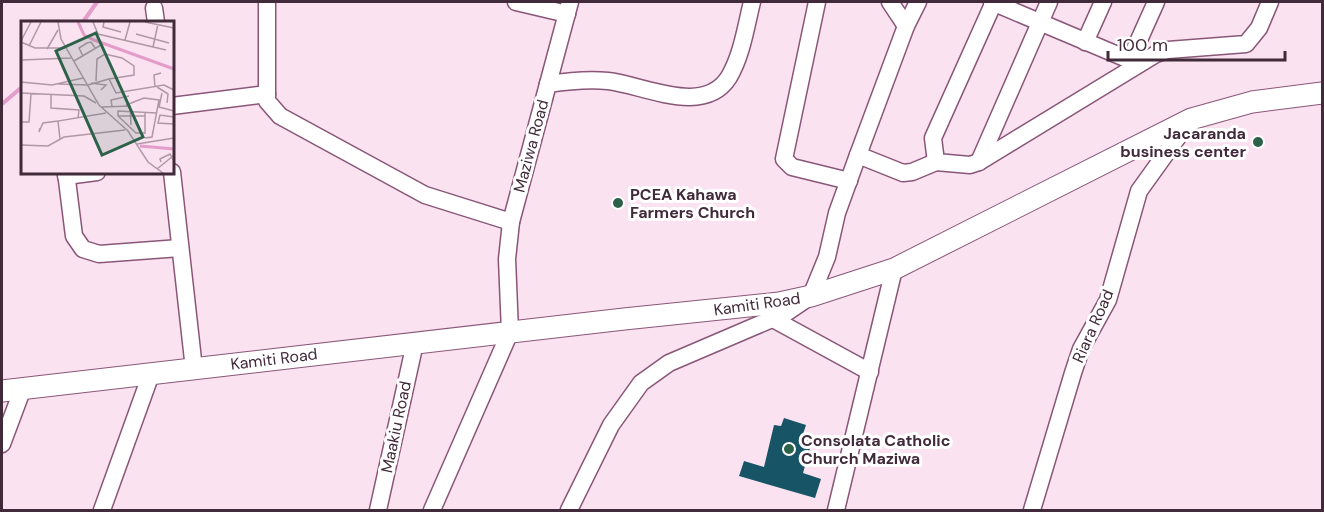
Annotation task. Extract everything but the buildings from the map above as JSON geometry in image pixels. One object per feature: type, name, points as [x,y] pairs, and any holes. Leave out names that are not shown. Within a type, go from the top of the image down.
[{"type":"main road","name":"Kamiti Road","points":[[2,391],[779,303],[811,296],[894,269],[1191,119],[1251,102],[1323,93]]},
{"type":"street","points":[[267,2],[267,94],[271,108],[280,116],[342,153],[425,195],[511,222]]},
{"type":"street","points":[[516,2],[568,8],[548,84]]},
{"type":"street","name":"Maziwa Road","points":[[510,332],[507,259],[511,222],[548,84],[590,80],[684,97],[703,96],[717,90],[729,77],[752,2]]},
{"type":"street","points":[[817,2],[784,159],[792,167],[849,181]]},
{"type":"street","points":[[890,2],[906,26]]},
{"type":"street","points":[[569,510],[611,424],[641,383],[669,363],[773,320],[800,306],[811,296],[827,257],[833,226],[858,155],[906,26],[918,2]]},
{"type":"street","points":[[936,162],[933,138],[993,2],[1134,62]]},
{"type":"street","points":[[979,162],[1049,2]]},
{"type":"street","points":[[1084,42],[1103,2]]},
{"type":"street","points":[[1134,62],[1156,2]]},
{"type":"street","points":[[858,155],[903,173],[912,172],[936,162],[970,165],[979,162],[1134,62],[1168,50],[1246,44],[1259,28],[1270,2]]},
{"type":"street","points":[[174,106],[267,94]]},
{"type":"street","name":"Riara Road","points":[[1032,510],[1075,365],[1086,339],[1108,300],[1139,191],[1191,119]]},
{"type":"street","points":[[66,174],[74,236],[83,249],[99,254],[180,248]]},
{"type":"street","points":[[172,174],[194,369]]},
{"type":"street","points":[[836,510],[894,269]]},
{"type":"street","points":[[773,320],[870,372]]},
{"type":"street","points":[[432,510],[510,332]]},
{"type":"street","name":"Maakiu Road","points":[[378,510],[415,343]]},
{"type":"street","points":[[102,510],[151,374]]},
{"type":"street","points":[[2,444],[23,388]]},
{"type":"waterway","points":[[84,21],[97,2]]},
{"type":"waterway","points":[[2,104],[21,88]]},
{"type":"place","name":"Jacaranda business center","points":[[1258,142]]},
{"type":"place","name":"PCEA Kahawa Farmers Church","points":[[618,203]]},
{"type":"place","name":"Consolata Catholic Church Maziwa","points":[[789,449]]}]
